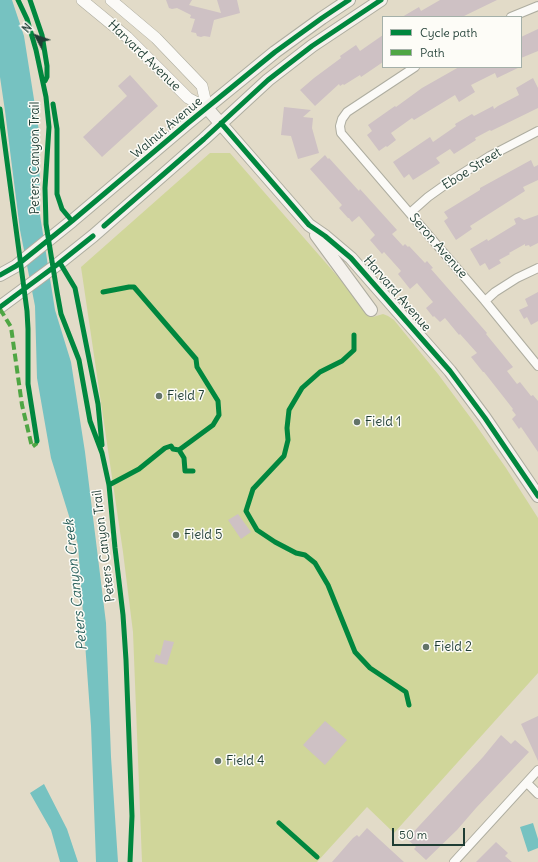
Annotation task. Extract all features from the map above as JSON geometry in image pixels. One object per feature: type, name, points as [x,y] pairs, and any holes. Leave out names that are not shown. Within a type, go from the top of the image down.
[{"type":"main road","name":"Walnut Avenue","points":[[0,275],[16,266],[53,237],[281,48],[349,0]]},
{"type":"main road","points":[[0,307],[58,264],[110,221],[268,80],[346,22],[381,0]]},
{"type":"main road","name":"Harvard Avenue","points":[[207,108],[309,225],[325,236],[351,258],[450,371],[485,418],[538,496]]},
{"type":"main road","points":[[309,225],[371,310]]},
{"type":"street","name":"Harvard Avenue","points":[[111,0],[156,38],[202,86],[207,108]]},
{"type":"street","name":"Harvard Avenue","points":[[86,1],[127,37],[188,98],[207,108]]},
{"type":"street","points":[[513,16],[538,6]]},
{"type":"street","name":"Seron Avenue","points":[[413,68],[347,112],[342,119],[340,126],[341,133],[485,301],[538,366]]},
{"type":"street","name":"Eboe Street","points":[[410,213],[428,197],[449,182],[490,156],[538,131]]},
{"type":"street","points":[[485,301],[495,292],[517,278],[538,268]]},
{"type":"street","points":[[454,862],[538,770]]},
{"type":"street","points":[[527,783],[538,794]]},
{"type":"green space","points":[[210,153],[230,153],[373,317],[383,314],[394,320],[438,374],[473,421],[506,468],[538,518],[538,673],[394,833],[367,807],[317,862],[142,862],[133,632],[123,552],[81,267]]},
{"type":"water","points":[[0,0],[12,0],[24,36],[39,131],[40,215],[55,310],[71,362],[85,452],[106,623],[111,757],[118,862],[96,862],[91,726],[78,545],[51,458],[37,378],[35,306],[20,230],[0,77]]},
{"type":"water","points":[[44,784],[67,829],[78,862],[60,862],[51,830],[30,793]]},
{"type":"water","points":[[533,823],[538,839],[538,848],[528,852],[520,827]]},
{"type":"building","points":[[166,0],[192,0],[189,5],[221,13],[217,0],[237,0],[240,13],[214,20],[210,37],[201,37],[197,36],[196,33],[191,32],[195,19],[190,18],[191,15],[177,8],[169,8]]},
{"type":"building","points":[[440,0],[497,0],[464,16],[404,16],[419,7],[421,11]]},
{"type":"building","points":[[538,29],[538,51],[522,58],[522,37]]},
{"type":"building","points":[[382,36],[382,63],[361,77],[360,75],[344,85],[343,84],[340,86],[339,84],[315,106],[300,90],[341,58],[340,56],[356,45],[360,51]]},
{"type":"building","points":[[457,68],[518,68],[497,78],[495,73],[471,85],[475,92],[459,102],[455,95],[414,120],[412,118],[391,133],[396,140],[379,151],[367,135],[372,131],[368,125],[422,88]]},
{"type":"building","points":[[130,75],[158,106],[102,157],[83,137],[127,96],[118,86]]},
{"type":"building","points":[[533,78],[538,88],[538,108],[475,138],[476,140],[454,154],[450,149],[436,158],[440,163],[413,180],[409,174],[404,178],[393,162],[430,137],[433,142],[456,126],[455,124],[472,114],[474,116],[493,106],[494,109],[519,95],[516,88]]},
{"type":"building","points":[[284,107],[311,110],[303,117],[313,118],[312,128],[319,153],[298,159],[291,136],[281,135]]},
{"type":"building","points":[[325,155],[359,191],[360,189],[397,230],[392,234],[403,246],[405,244],[408,247],[409,246],[425,263],[427,261],[433,268],[431,269],[487,333],[486,334],[513,367],[507,371],[517,384],[520,382],[531,396],[533,395],[538,401],[538,452],[521,427],[519,429],[512,419],[516,415],[512,410],[513,409],[471,357],[477,353],[445,318],[440,322],[434,316],[433,317],[426,308],[433,302],[417,283],[410,289],[398,274],[401,271],[384,252],[382,254],[370,240],[375,235],[359,216],[352,222],[348,218],[339,208],[342,205],[310,169]]},
{"type":"building","points":[[531,160],[534,167],[538,165],[538,180],[523,187],[525,191],[470,226],[472,229],[456,240],[444,221],[448,218],[444,212],[480,190],[480,188]]},
{"type":"building","points":[[538,215],[538,243],[530,247],[529,245],[525,246],[525,244],[499,260],[501,263],[489,270],[485,263],[480,266],[470,249],[487,239],[488,241],[516,224],[514,219],[519,217],[524,220]]},
{"type":"building","points":[[538,292],[538,321],[531,325],[527,317],[524,319],[519,310],[528,306],[525,299]]},
{"type":"building","points":[[238,514],[251,532],[241,539],[228,520]]},
{"type":"building","points":[[164,640],[174,642],[167,665],[154,662],[156,654],[160,656]]},
{"type":"building","points":[[538,716],[538,761],[521,724]]},
{"type":"building","points":[[325,721],[347,740],[325,765],[303,745]]},
{"type":"building","points":[[501,735],[511,744],[515,740],[529,752],[457,830],[426,860],[414,849],[416,847],[407,839],[483,757]]},
{"type":"building","points":[[367,828],[404,862],[332,862],[353,838],[357,835],[359,837]]},
{"type":"building","points":[[496,842],[508,853],[505,856],[512,862],[476,862]]},
{"type":"marked path","points":[[0,309],[11,327],[22,405],[32,447],[37,441]]},
{"type":"cycle path","name":"Peters Canyon Trail","points":[[18,0],[27,19],[36,50],[46,97],[49,127],[45,188],[46,224],[61,314],[79,360],[90,421],[102,453],[109,485],[123,615],[126,660],[132,816],[130,862]]},
{"type":"cycle path","points":[[30,0],[42,35],[47,66],[47,77],[45,81]]},
{"type":"cycle path","points":[[0,275],[16,266],[72,221],[275,52],[349,0]]},
{"type":"cycle path","points":[[104,226],[204,139],[268,80],[312,46],[381,0]]},
{"type":"cycle path","points":[[53,104],[57,129],[57,194],[62,209],[72,221]]},
{"type":"cycle path","points":[[0,109],[27,311],[28,384],[37,441]]},
{"type":"cycle path","points":[[221,123],[309,225],[325,236],[351,258],[450,371],[485,418],[538,496]]},
{"type":"cycle path","points":[[0,307],[93,236]]},
{"type":"cycle path","points":[[60,263],[75,288],[98,404],[102,445]]},
{"type":"cycle path","points":[[103,292],[134,287],[196,359],[197,367],[218,401],[219,415],[213,425],[179,450]]},
{"type":"cycle path","points":[[354,335],[354,350],[342,361],[320,372],[302,388],[289,410],[287,428],[288,440],[284,456],[253,489],[246,511],[257,530],[296,553],[305,555],[315,563],[328,585],[355,652],[370,668],[406,692],[409,705]]},
{"type":"cycle path","name":"Peters Canyon Trail","points":[[109,485],[139,469],[165,448],[171,446],[173,449],[179,450],[184,458],[185,471],[193,471]]},
{"type":"cycle path","points":[[279,823],[317,857]]},
{"type":"place","name":"Field 7","points":[[159,396]]},
{"type":"place","name":"Field 1","points":[[357,422]]},
{"type":"place","name":"Field 5","points":[[176,535]]},
{"type":"place","name":"Field 2","points":[[426,647]]},
{"type":"place","name":"Field 4","points":[[218,761]]},
{"type":"water label","name":"Peters Canyon Creek","points":[[76,585]]}]
